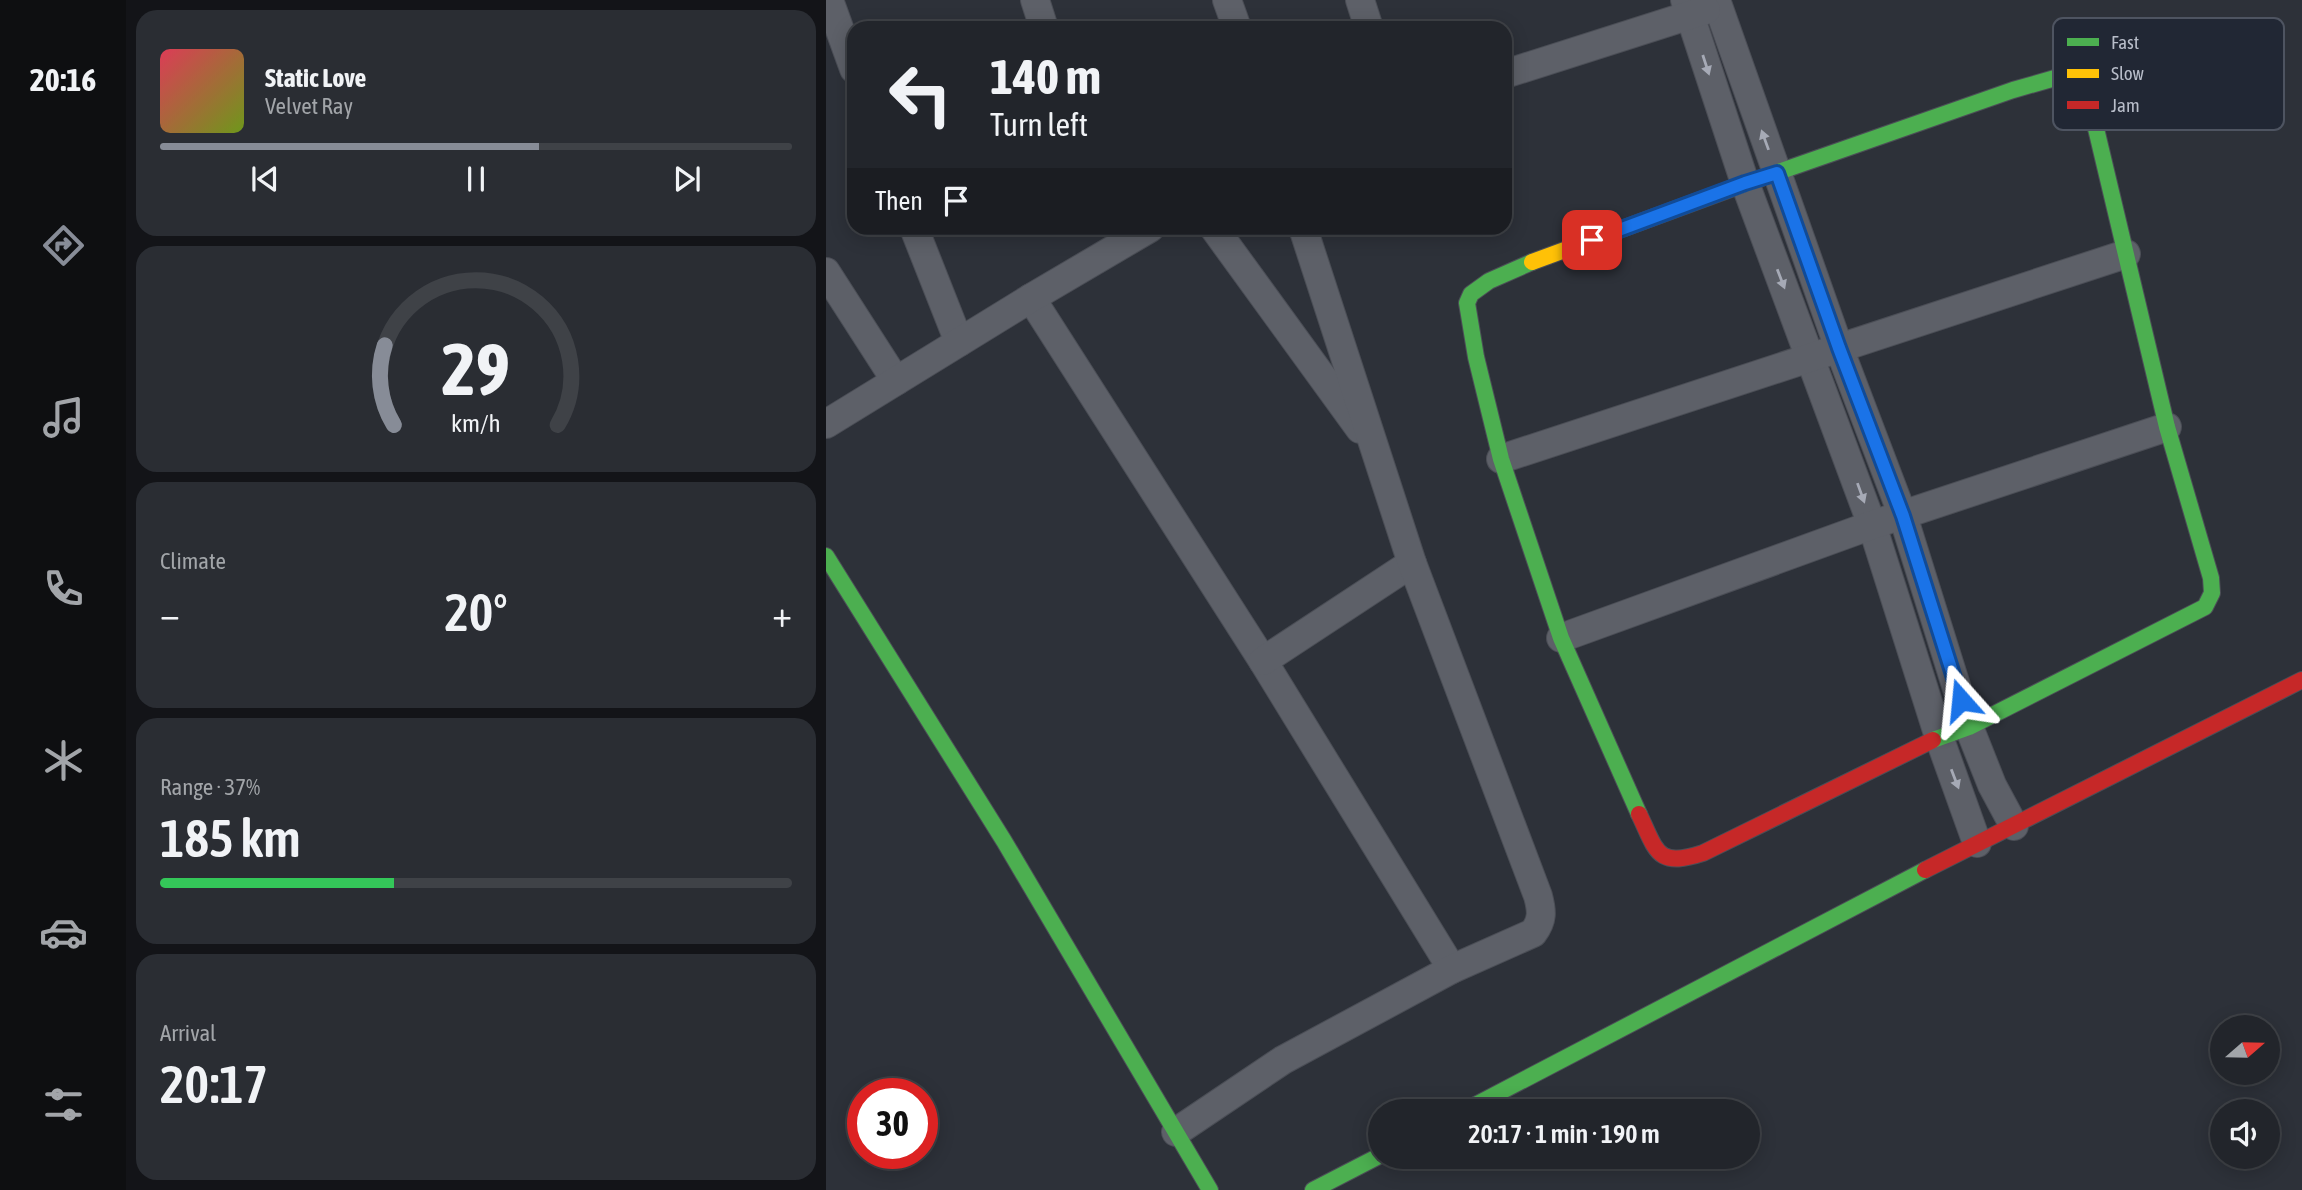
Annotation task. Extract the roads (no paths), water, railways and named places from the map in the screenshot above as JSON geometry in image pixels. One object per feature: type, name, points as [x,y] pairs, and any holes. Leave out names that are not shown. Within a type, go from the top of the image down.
[{"type":"street","points":[[829,0],[847,50]]},
{"type":"street","points":[[1035,0],[1042,21]]},
{"type":"street","points":[[1227,0],[1234,21]]},
{"type":"street","points":[[1360,0],[1367,21]]},
{"type":"street","points":[[1512,71],[1687,8],[1723,2],[1777,173],[1839,348],[1903,516],[1969,726],[1992,785],[2014,826]]},
{"type":"street","points":[[1687,8],[1745,183],[1872,525],[1939,737],[1978,843]]},
{"type":"street","points":[[2053,79],[1745,183],[1516,268],[1489,281],[1471,294],[1467,303],[1476,357],[1501,459],[1561,638],[1653,844],[1667,860],[1677,861],[1703,853],[1939,737],[1969,726],[2205,607],[2211,600],[2211,578],[2167,427],[2096,130]]},
{"type":"street","points":[[917,235],[959,342]]},
{"type":"street","points":[[1219,235],[1376,451]]},
{"type":"street","points":[[1176,1132],[1283,1060],[1452,969],[1533,933],[1541,923],[1541,907],[1412,562],[1305,235]]},
{"type":"street","points":[[826,425],[1031,298],[1116,237]]},
{"type":"street","points":[[1501,459],[2126,254]]},
{"type":"street","points":[[826,272],[895,381]]},
{"type":"street","points":[[1031,298],[1263,661],[1452,969]]},
{"type":"street","points":[[1561,638],[1872,525],[2167,427]]},
{"type":"street","points":[[826,556],[1004,841],[1210,1190]]},
{"type":"street","points":[[1263,661],[1412,562]]},
{"type":"street","points":[[1487,1099],[1978,843],[2302,680]]},
{"type":"street","points":[[1313,1190],[1368,1162]]}]
